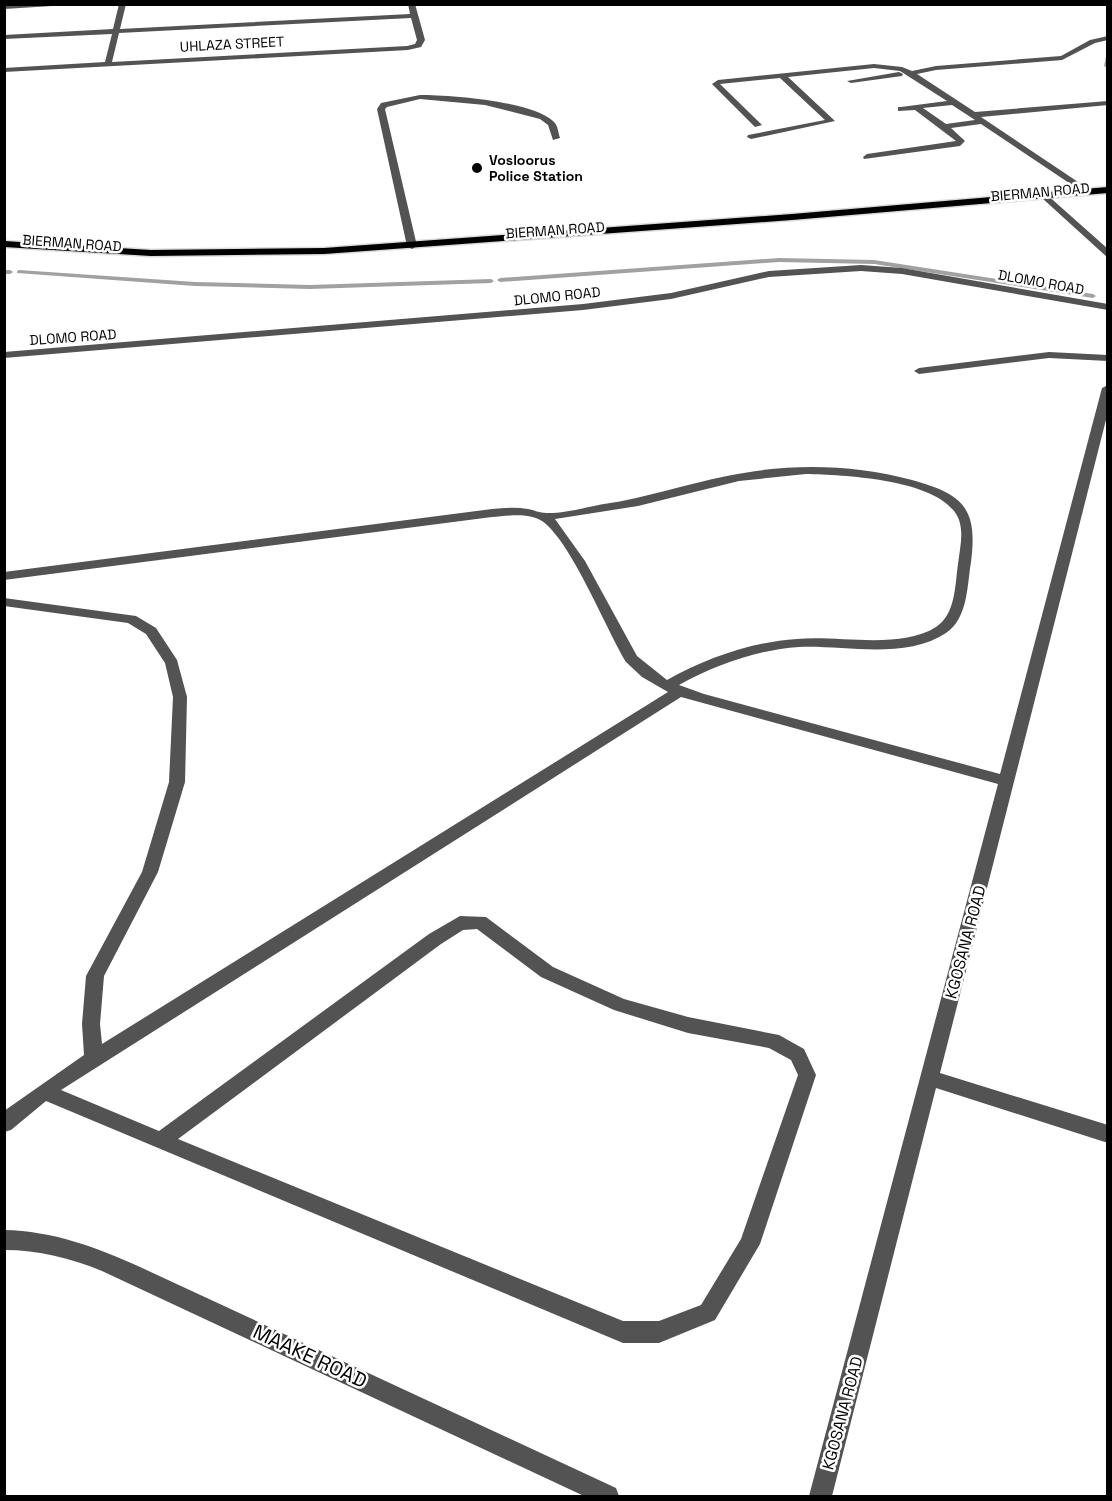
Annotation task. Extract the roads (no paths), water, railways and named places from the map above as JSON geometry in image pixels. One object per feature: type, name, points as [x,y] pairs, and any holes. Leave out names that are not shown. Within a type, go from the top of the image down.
[{"type":"main road","name":"BIERMAN ROAD","points":[[4,244],[151,253],[237,254],[412,246],[1107,190]]},
{"type":"main road","name":"BIERMAN ROAD","points":[[4,252],[166,261],[352,258],[1054,205],[1107,199]]},
{"type":"street","points":[[4,7],[52,4]]},
{"type":"street","points":[[108,64],[123,4]]},
{"type":"street","name":"UHLAZA STREET","points":[[4,70],[408,48],[418,45],[421,40],[411,4]]},
{"type":"street","points":[[4,37],[414,16]]},
{"type":"street","points":[[851,81],[954,66],[1062,58],[1074,54],[1088,42],[1107,38]]},
{"type":"street","points":[[758,125],[716,84],[725,80],[874,66],[902,69],[1087,192]]},
{"type":"street","points":[[751,137],[831,121],[780,74]]},
{"type":"street","points":[[412,246],[381,109],[384,105],[401,100],[438,97],[470,99],[543,117],[552,124],[556,138]]},
{"type":"street","points":[[901,109],[954,102]]},
{"type":"street","points":[[973,115],[1107,103]]},
{"type":"street","points":[[867,157],[957,144],[961,141],[916,107]]},
{"type":"street","points":[[945,127],[983,121]]},
{"type":"street","points":[[1045,196],[1107,255]]},
{"type":"street","name":"DLOMO ROAD","points":[[4,355],[572,308],[671,296],[769,274],[839,268],[902,271],[1107,308]]},
{"type":"street","points":[[919,371],[1049,355],[1107,358]]},
{"type":"street","name":"KGOSANA ROAD","points":[[821,1497],[1107,388]]},
{"type":"street","points":[[4,576],[492,513],[512,511],[544,517],[635,502],[738,477],[810,471],[886,477],[943,495],[964,517],[967,526],[966,553],[958,605],[950,621],[942,630],[909,641],[798,643],[731,655],[703,666],[673,689],[94,1059],[19,1110],[4,1124]]},
{"type":"street","points":[[544,517],[562,534],[631,659],[645,675],[673,689],[1007,781]]},
{"type":"street","points":[[4,602],[131,619],[151,631],[172,663],[180,697],[177,782],[150,872],[95,976],[91,1023],[94,1059]]},
{"type":"street","points":[[44,1092],[623,1332],[659,1332],[708,1313],[750,1244],[807,1075],[798,1055],[773,1041],[688,1025],[620,1005],[546,972],[480,922],[460,923],[160,1140]]},
{"type":"street","points":[[930,1078],[1107,1134]]},
{"type":"street","name":"MAAKE ROAD","points":[[4,1240],[51,1244],[87,1255],[254,1330],[608,1497]]},
{"type":"waterway","points":[[500,280],[779,260],[874,262],[1093,296]]},
{"type":"waterway","points":[[4,272],[10,272]]},
{"type":"waterway","points":[[19,272],[195,284],[310,287],[491,281]]},
{"type":"place","name":"Vosloorus Police Station","points":[[477,168]]}]
